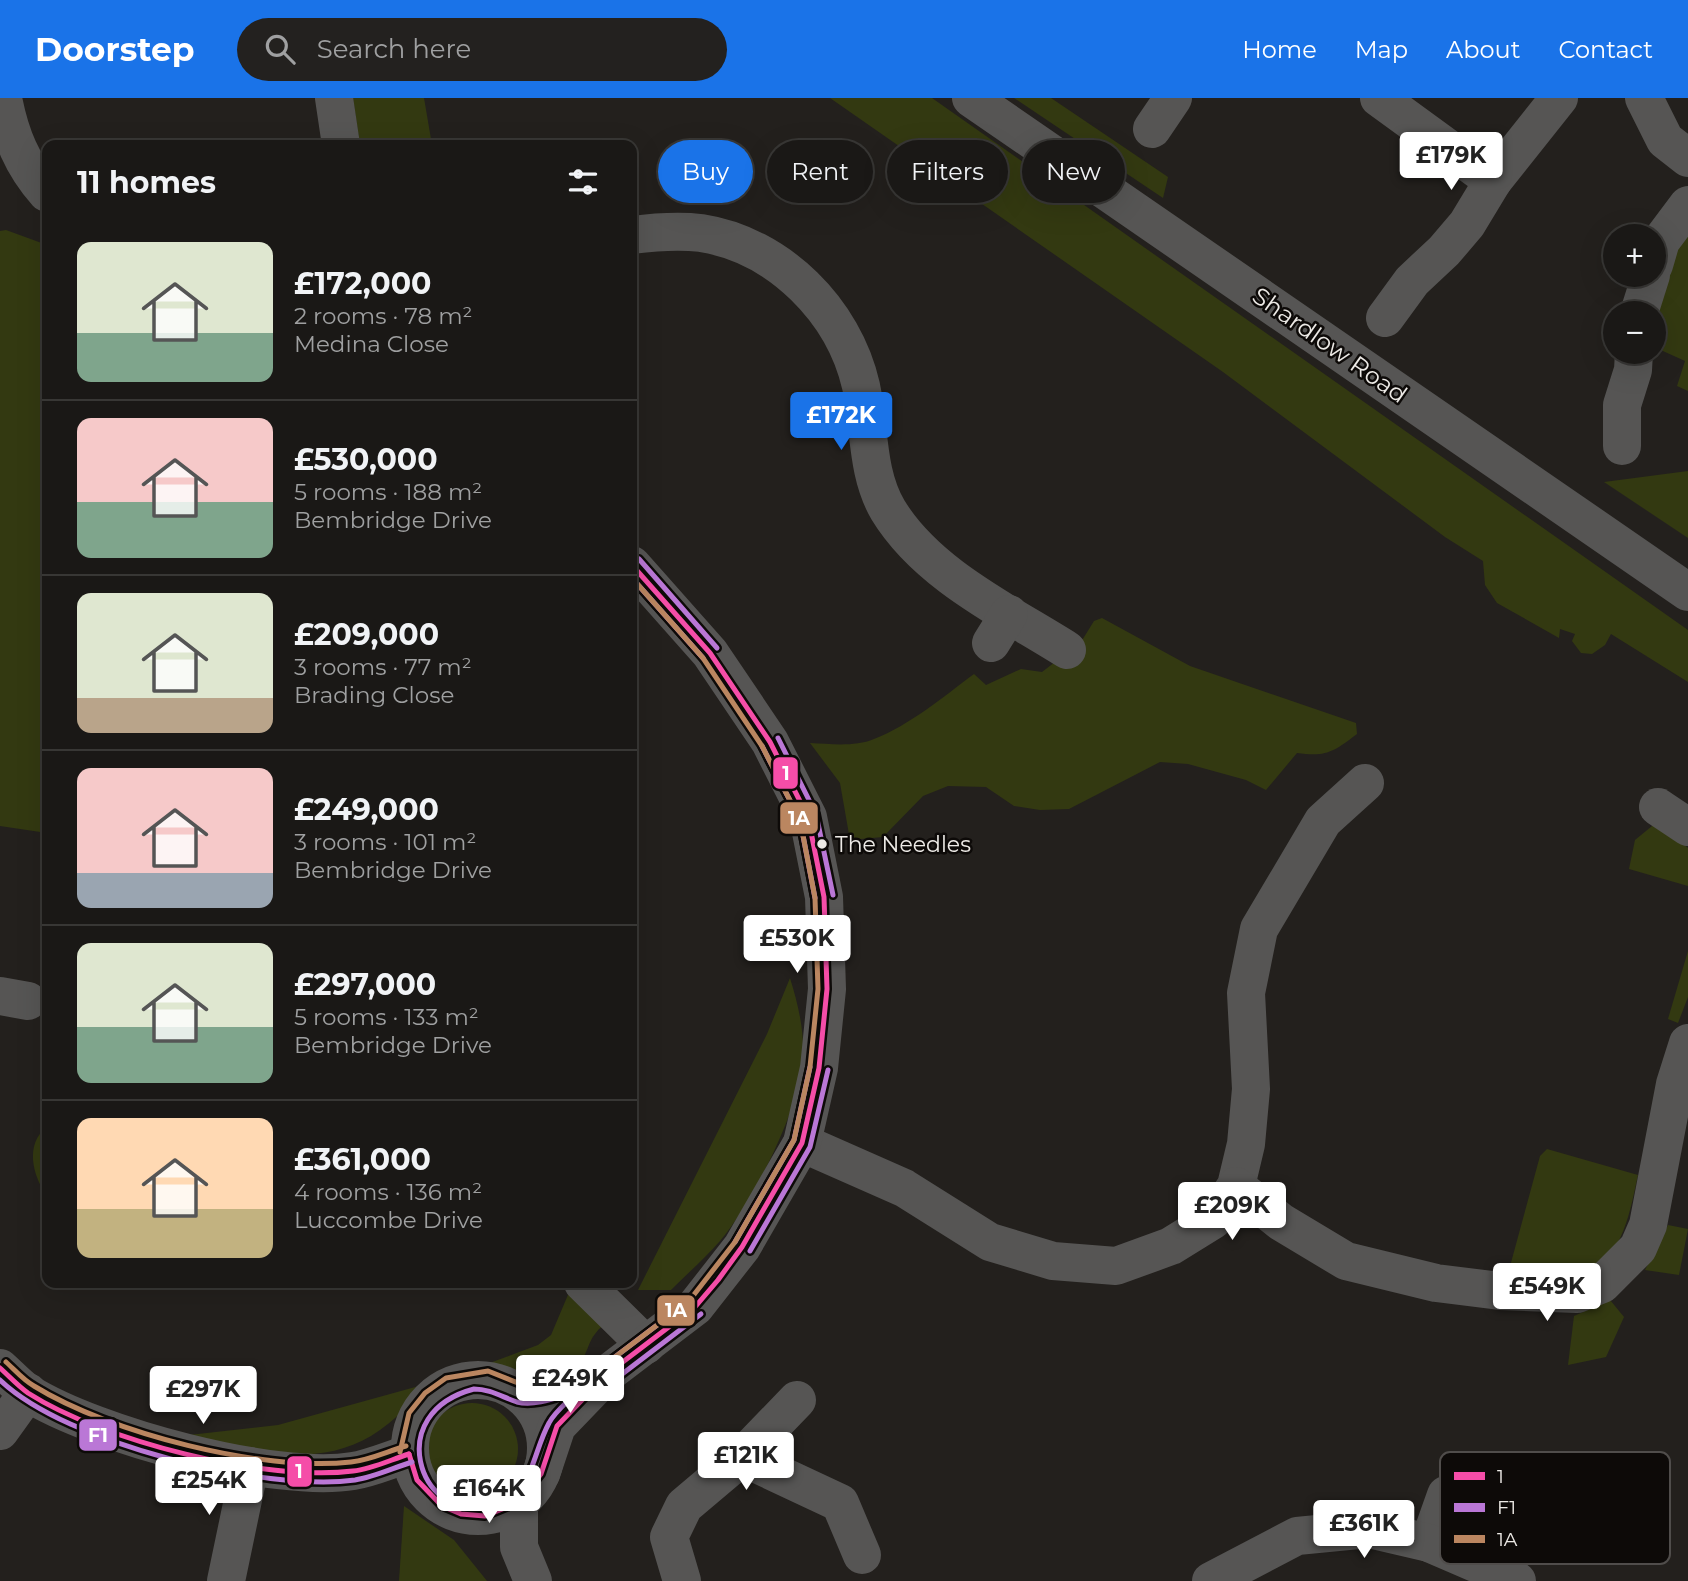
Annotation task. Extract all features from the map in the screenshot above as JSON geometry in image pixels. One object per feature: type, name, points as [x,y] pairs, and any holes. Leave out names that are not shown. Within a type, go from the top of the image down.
[{"type":"street","points":[[3,98],[13,139],[32,176],[42,187]]},
{"type":"street","points":[[334,98],[340,140]]},
{"type":"street","name":"Shardlow Road","points":[[971,98],[1688,593]]},
{"type":"street","points":[[1152,129],[1174,98]]},
{"type":"street","points":[[1379,98],[1493,181]]},
{"type":"street","points":[[1385,318],[1412,281],[1444,251],[1466,224],[1493,181],[1559,98]]},
{"type":"street","points":[[1644,98],[1665,140],[1688,158]]},
{"type":"street","points":[[1666,234],[1688,205]]},
{"type":"street","points":[[637,235],[688,232],[733,242],[778,265],[812,294],[838,327],[854,363],[861,387],[875,480],[888,510],[905,534],[1000,628],[1067,650]]},
{"type":"street","points":[[1622,446],[1622,405],[1633,364]]},
{"type":"street","points":[[607,1374],[540,1393],[522,1394],[487,1380],[450,1386],[431,1399],[416,1418],[410,1454],[417,1480],[442,1506],[461,1514],[515,1497],[558,1426],[607,1374],[695,1307],[718,1280],[742,1247],[802,1143],[819,1068],[827,989],[824,897],[808,817],[770,742],[710,653],[637,571]]},
{"type":"street","points":[[802,1143],[904,1188],[990,1242],[1053,1261],[1116,1266],[1171,1246],[1213,1220],[1236,1186],[1246,1144],[1251,1089],[1246,993],[1259,929],[1323,821],[1365,783]]},
{"type":"street","points":[[1236,1186],[1281,1222],[1346,1261],[1436,1283],[1500,1291],[1577,1294],[1602,1284],[1638,1248],[1648,1225],[1679,1126],[1675,1084],[1688,1043]]},
{"type":"street","points":[[588,1288],[646,1345]]},
{"type":"street","points":[[0,1431],[14,1380],[105,1428],[195,1455],[250,1466],[297,1472],[353,1472],[410,1454]]},
{"type":"street","points":[[522,1394],[538,1416],[546,1445],[515,1497],[526,1564]]},
{"type":"street","points":[[682,1581],[669,1537],[675,1520],[684,1506],[742,1457],[797,1400]]},
{"type":"street","points":[[742,1457],[840,1503],[862,1555]]},
{"type":"street","points":[[226,1581],[250,1466]]},
{"type":"street","points":[[1429,1543],[1440,1512]]},
{"type":"street","points":[[1211,1581],[1297,1536],[1370,1529],[1440,1548]]},
{"type":"street","points":[[1478,1564],[1517,1581]]},
{"type":"green space","points":[[353,98],[424,98],[431,140],[359,140]]},
{"type":"green space","points":[[830,98],[932,98],[992,140],[890,140]]},
{"type":"green space","points":[[1014,98],[1051,98],[1113,140],[1077,140]]},
{"type":"green space","points":[[1125,148],[1168,177],[1163,198],[1125,172]]},
{"type":"green space","points":[[1008,151],[1022,161],[1022,203],[1081,203],[1688,630],[1688,682],[1611,634],[1605,645],[1592,654],[1581,653],[1572,641],[1575,634],[1560,629],[1559,638],[1497,603],[1485,585],[1483,561],[1445,537],[1223,372],[981,203],[1008,203]]},
{"type":"green space","points":[[1688,229],[1688,391],[1677,386],[1685,361],[1666,352],[1666,301],[1653,301],[1654,287],[1666,287],[1666,267]]},
{"type":"green space","points":[[6,230],[42,243],[42,832],[0,826],[0,231]]},
{"type":"green space","points":[[1688,471],[1688,538],[1604,482]]},
{"type":"green space","points":[[1102,618],[1190,666],[1356,723],[1357,734],[1329,752],[1297,753],[1266,790],[1246,780],[1188,764],[1160,762],[1069,809],[1040,810],[1014,806],[986,787],[948,786],[923,796],[883,837],[850,840],[840,783],[810,743],[867,742],[913,718],[974,674],[986,685],[1021,669],[1042,672],[1081,642],[1094,621]]},
{"type":"green space","points":[[1657,822],[1688,848],[1688,886],[1629,869],[1635,840]]},
{"type":"green space","points":[[1688,951],[1688,997],[1678,1023],[1668,1019]]},
{"type":"green space","points":[[790,978],[801,1022],[802,1068],[791,1110],[771,1158],[732,1225],[702,1260],[671,1290],[638,1290],[767,1034]]},
{"type":"green space","points":[[42,1132],[42,1188],[33,1161],[35,1142]]},
{"type":"green space","points":[[1547,1149],[1638,1175],[1627,1220],[1614,1249],[1592,1270],[1569,1276],[1512,1274],[1509,1270],[1540,1156]]},
{"type":"green space","points":[[1668,1225],[1688,1229],[1679,1275],[1645,1270]]},
{"type":"green space","points":[[571,1288],[578,1288],[610,1319],[593,1337],[579,1363],[554,1377],[526,1379],[468,1371],[538,1345],[551,1335]]},
{"type":"green space","points":[[1610,1300],[1624,1317],[1606,1357],[1568,1365],[1574,1316]]},
{"type":"green space","points":[[437,1381],[371,1436],[348,1447],[324,1453],[273,1454],[171,1437],[278,1425]]},
{"type":"green space","points":[[472,1403],[490,1406],[505,1416],[515,1431],[518,1449],[515,1467],[505,1482],[490,1492],[472,1495],[454,1492],[439,1482],[429,1467],[426,1449],[429,1431],[439,1416],[454,1406]]},
{"type":"green space","points":[[404,1506],[454,1540],[487,1581],[399,1581]]},
{"type":"transit line","name":"F1","points":[[639,559],[717,648]]},
{"type":"transit line","name":"1","points":[[409,1454],[417,1480],[442,1506],[461,1514],[485,1516],[519,1502],[541,1474],[557,1426],[607,1374],[695,1307],[718,1280],[742,1247],[802,1143],[819,1068],[827,989],[824,897],[808,817],[770,742],[710,653],[637,571]]},
{"type":"transit line","name":"F1","points":[[637,584],[703,658]]},
{"type":"transit line","name":"1A","points":[[400,1452],[409,1413],[425,1393],[446,1378],[488,1371],[523,1385],[539,1384],[603,1366],[689,1301],[735,1242],[794,1140],[810,1067],[818,989],[815,898],[800,820],[762,746],[703,658],[637,584]]},
{"type":"transit line","name":"F1","points":[[778,738],[816,814],[833,895]]},
{"type":"transit line","name":"F1","points":[[762,746],[800,820],[815,898]]},
{"type":"transit line","name":"F1","points":[[735,1242],[794,1140],[810,1067]]},
{"type":"transit line","name":"F1","points":[[750,1251],[810,1147],[828,1070]]},
{"type":"transit line","name":"F1","points":[[603,1366],[689,1301]]},
{"type":"transit line","name":"F1","points":[[613,1381],[701,1314]]},
{"type":"transit line","name":"1A","points":[[6,1362],[34,1386],[103,1419],[144,1433],[232,1455],[315,1464],[351,1462],[406,1446]]},
{"type":"transit line","name":"1","points":[[0,1368],[28,1393],[60,1411],[98,1427],[141,1442],[231,1464],[317,1473],[353,1471],[409,1454]]},
{"type":"transit line","name":"F1","points":[[0,1380],[31,1403],[71,1424],[118,1443],[220,1471],[316,1482],[362,1479],[412,1462]]},
{"type":"transit line","name":"F1","points":[[474,1389],[524,1403],[548,1400],[578,1391],[552,1419],[522,1485],[513,1495],[501,1502],[484,1507],[461,1506],[442,1497],[428,1481],[420,1461],[420,1440],[428,1419],[446,1401],[474,1389]]},
{"type":"place","name":"The Needles","points":[[822,844]]}]
